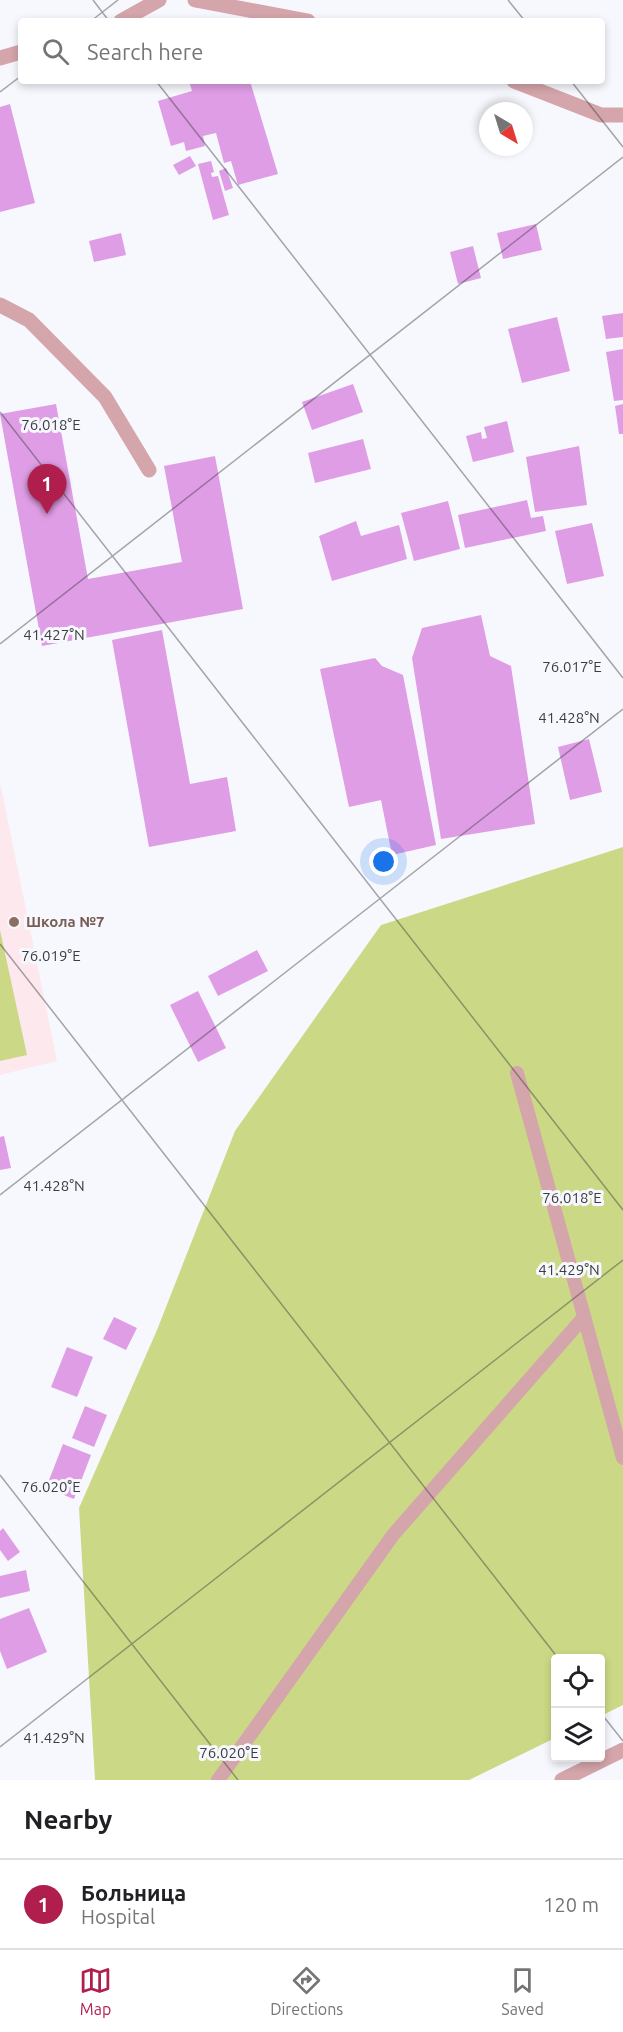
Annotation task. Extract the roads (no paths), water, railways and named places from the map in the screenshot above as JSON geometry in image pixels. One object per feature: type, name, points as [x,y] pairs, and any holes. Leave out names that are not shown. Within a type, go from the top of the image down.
[{"type":"street","points":[[126,18],[159,0]]},
{"type":"street","points":[[195,0],[292,18]]},
{"type":"street","points":[[0,58],[18,53]]},
{"type":"street","points":[[522,84],[601,115],[623,115]]},
{"type":"street","points":[[0,305],[29,320],[105,397],[149,470]]},
{"type":"street","points":[[562,1780],[623,1750]]},
{"type":"lane","points":[[517,1073],[623,1458]]},
{"type":"lane","points":[[218,1780],[393,1535],[584,1317]]},
{"type":"place","name":"Больница","points":[[47,514]]},
{"type":"place","name":"Школа №7","points":[[14,922]]}]
